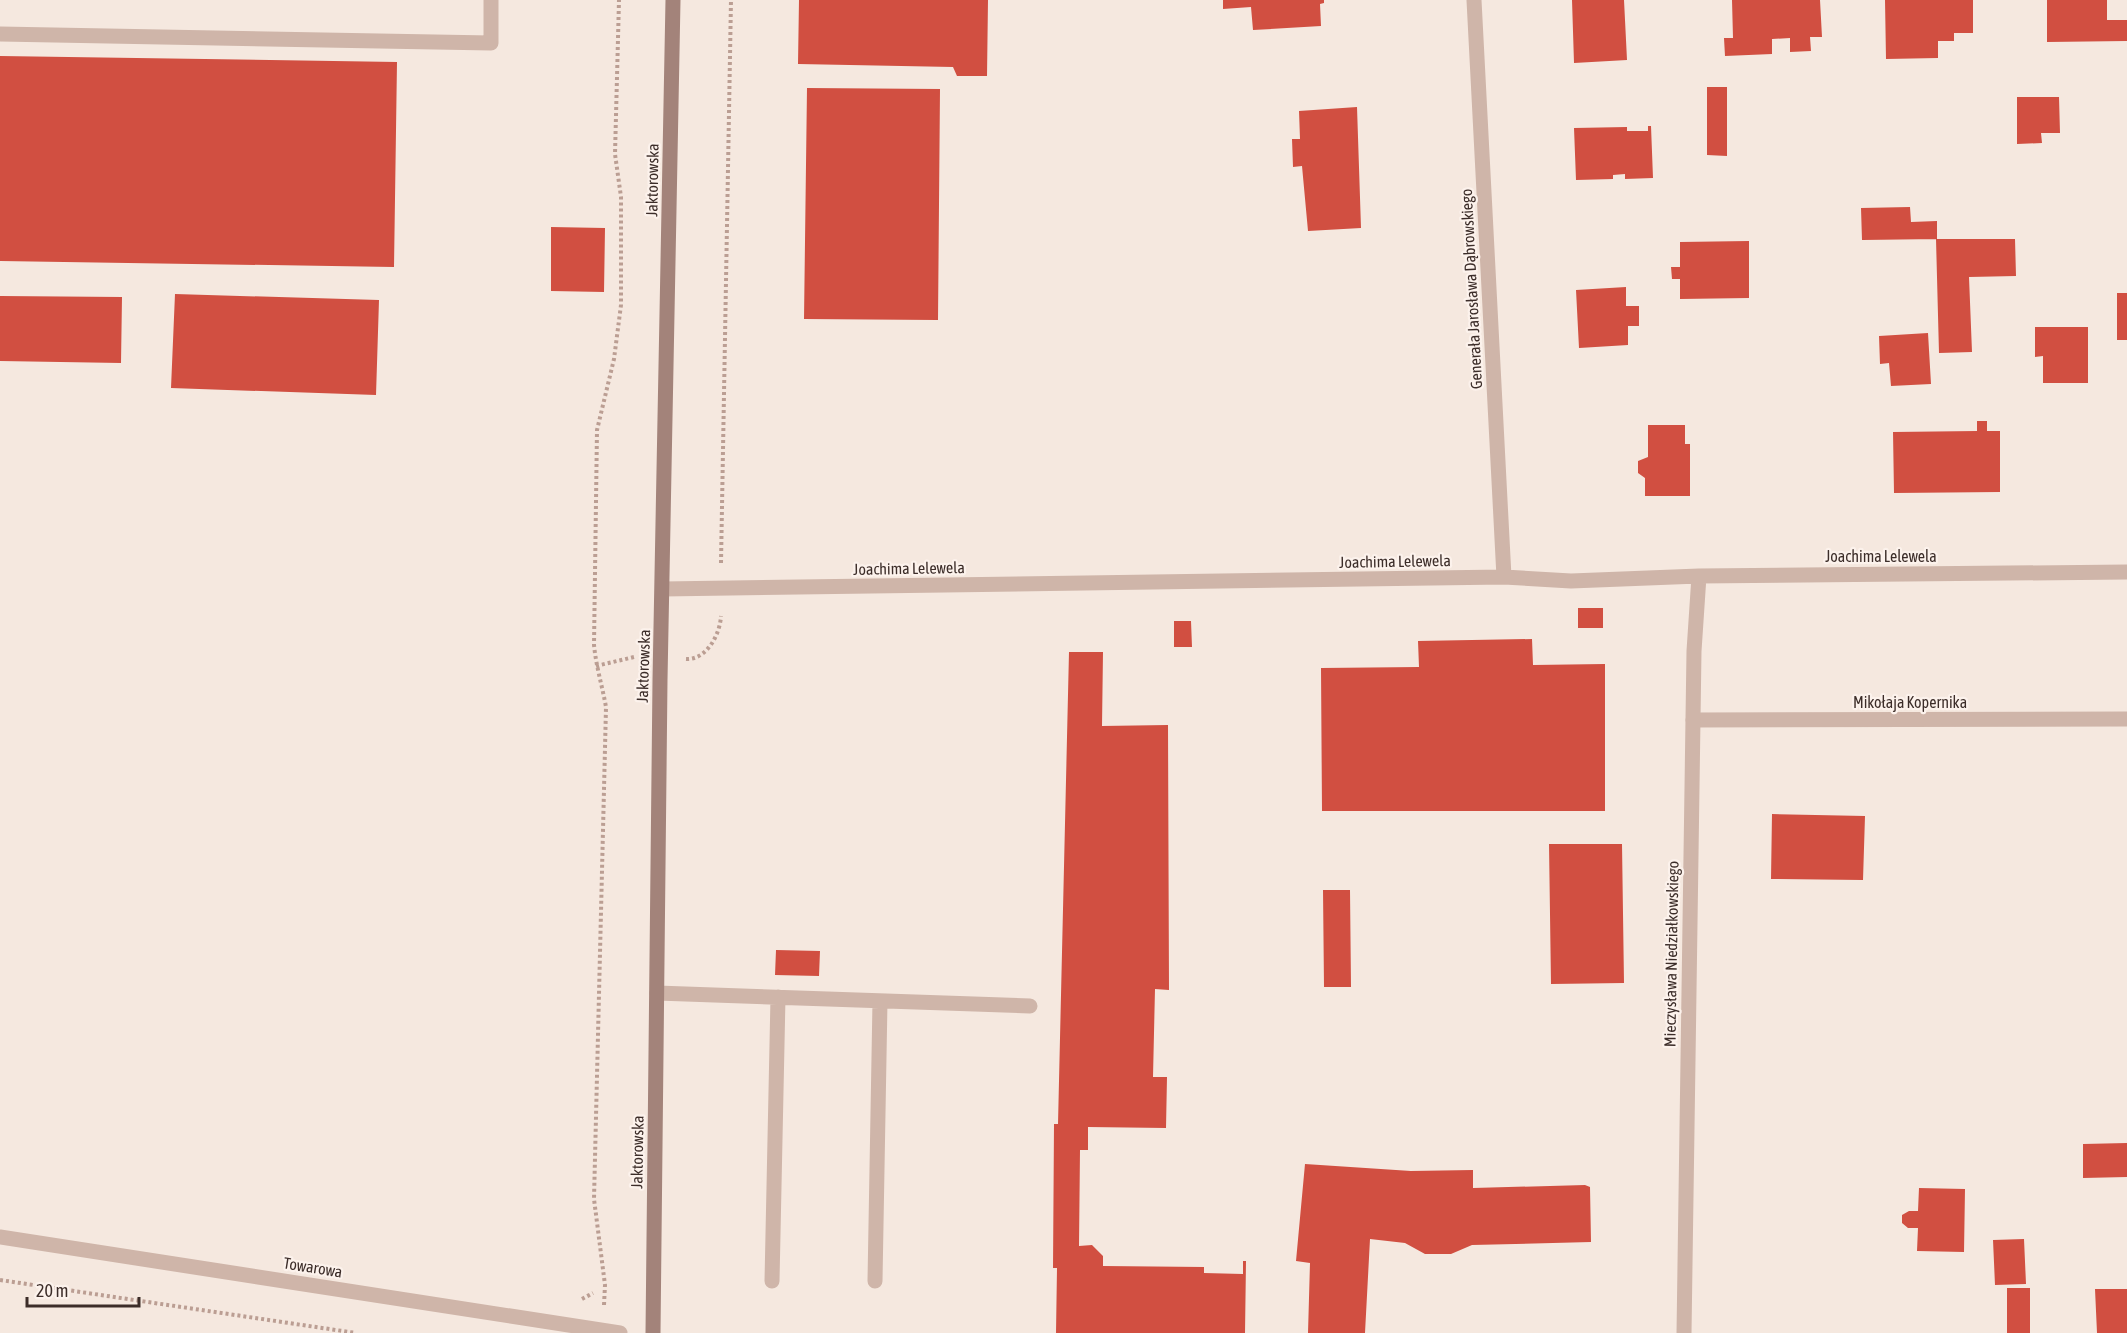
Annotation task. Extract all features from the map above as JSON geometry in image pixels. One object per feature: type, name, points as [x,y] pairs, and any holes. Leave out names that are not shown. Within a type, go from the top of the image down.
[{"type":"main road","name":"Jaktorowska","points":[[653,1333],[673,0]]},
{"type":"street","points":[[0,34],[491,43],[491,0]]},
{"type":"street","name":"Generała Jarosława Dąbrowskiego","points":[[1474,0],[1504,577]]},
{"type":"street","name":"Joachima Lelewela","points":[[663,589],[1504,577],[1571,581],[1698,576],[2127,572]]},
{"type":"street","name":"Mieczysława Niedziałkowskiego","points":[[1684,1333],[1693,720],[1698,576]]},
{"type":"street","name":"Mikołaja Kopernika","points":[[1693,720],[2127,719]]},
{"type":"street","points":[[657,993],[1030,1006]]},
{"type":"street","points":[[772,1281],[778,997]]},
{"type":"street","points":[[875,1281],[880,1001]]},
{"type":"street","name":"Towarowa","points":[[0,1237],[620,1333]]},
{"type":"path","points":[[603,1331],[605,1285],[594,1199],[606,706],[601,678],[596,666],[594,645],[597,430],[614,359],[621,305],[621,197],[615,154],[619,0]]},
{"type":"path","points":[[721,554],[731,0]]},
{"type":"path","points":[[0,1280],[356,1333]]},
{"type":"building","points":[[799,0],[988,0],[987,76],[957,76],[953,67],[798,64]]},
{"type":"building","points":[[1223,0],[1324,0],[1324,3],[1320,4],[1321,26],[1253,30],[1251,7],[1223,9]]},
{"type":"building","points":[[1572,0],[1624,0],[1627,60],[1574,63]]},
{"type":"building","points":[[1732,0],[1820,0],[1822,37],[1810,37],[1811,51],[1790,52],[1790,38],[1772,39],[1772,54],[1725,56],[1724,38],[1733,38]]},
{"type":"building","points":[[1885,0],[1973,0],[1973,33],[1954,33],[1954,41],[1938,41],[1938,58],[1886,59]]},
{"type":"building","points":[[2047,0],[2107,0],[2107,20],[2127,20],[2127,41],[2047,42]]},
{"type":"building","points":[[0,56],[397,62],[394,267],[0,261]]},
{"type":"building","points":[[1707,87],[1727,87],[1727,156],[1707,155]]},
{"type":"building","points":[[807,88],[940,89],[938,320],[804,319]]},
{"type":"building","points":[[2017,97],[2059,97],[2060,133],[2041,133],[2042,143],[2017,144]]},
{"type":"building","points":[[1357,107],[1361,228],[1308,231],[1302,166],[1293,167],[1292,139],[1300,139],[1299,111]]},
{"type":"building","points":[[1648,126],[1651,126],[1653,178],[1625,179],[1625,174],[1613,175],[1613,179],[1576,180],[1574,128],[1627,127],[1627,131],[1648,131]]},
{"type":"building","points":[[1910,207],[1911,222],[1937,221],[1937,239],[1862,240],[1861,208]]},
{"type":"building","points":[[551,227],[605,228],[604,292],[551,291]]},
{"type":"building","points":[[1936,239],[2015,239],[2016,276],[1969,277],[1972,352],[1939,353]]},
{"type":"building","points":[[1749,241],[1749,298],[1680,299],[1680,279],[1672,279],[1671,267],[1680,267],[1680,242]]},
{"type":"building","points":[[1626,287],[1626,306],[1639,306],[1639,326],[1628,326],[1628,345],[1579,348],[1576,290]]},
{"type":"building","points":[[2117,293],[2127,293],[2127,340],[2117,340]]},
{"type":"building","points":[[175,294],[379,300],[376,395],[171,388]]},
{"type":"building","points":[[0,296],[122,297],[121,363],[0,361]]},
{"type":"building","points":[[2035,327],[2088,327],[2088,383],[2043,383],[2043,356],[2035,357]]},
{"type":"building","points":[[1928,333],[1931,384],[1891,386],[1889,363],[1880,364],[1879,336]]},
{"type":"building","points":[[1977,421],[1987,421],[1987,431],[2000,431],[2000,492],[1894,493],[1893,432],[1977,431]]},
{"type":"building","points":[[1648,425],[1685,425],[1685,444],[1690,444],[1690,496],[1645,496],[1645,478],[1638,473],[1638,461],[1648,457]]},
{"type":"building","points":[[1578,608],[1603,608],[1603,628],[1578,628]]},
{"type":"building","points":[[1174,621],[1191,621],[1192,647],[1174,647]]},
{"type":"building","points":[[1532,639],[1533,665],[1605,664],[1605,811],[1322,811],[1321,668],[1419,667],[1418,641]]},
{"type":"building","points":[[1069,652],[1103,652],[1102,726],[1168,725],[1169,990],[1155,989],[1153,1077],[1167,1077],[1166,1128],[1088,1127],[1088,1150],[1080,1150],[1079,1246],[1092,1245],[1103,1256],[1103,1266],[1204,1267],[1204,1273],[1243,1274],[1243,1261],[1246,1261],[1245,1333],[1056,1333],[1057,1268],[1053,1268],[1054,1124],[1058,1124]]},
{"type":"building","points":[[1772,814],[1865,816],[1863,880],[1771,879]]},
{"type":"building","points":[[1549,844],[1622,844],[1624,983],[1551,984]]},
{"type":"building","points":[[1323,890],[1350,890],[1351,987],[1324,987]]},
{"type":"building","points":[[776,950],[820,951],[819,976],[775,975]]},
{"type":"building","points":[[2127,1143],[2127,1177],[2083,1178],[2083,1144]]},
{"type":"building","points":[[1305,1164],[1411,1171],[1473,1170],[1473,1188],[1585,1185],[1590,1187],[1591,1242],[1472,1245],[1451,1254],[1425,1254],[1405,1243],[1370,1239],[1365,1333],[1308,1333],[1310,1263],[1296,1261]]},
{"type":"building","points":[[1919,1188],[1965,1189],[1964,1252],[1917,1251],[1918,1228],[1908,1228],[1902,1223],[1902,1215],[1909,1211],[1918,1211]]},
{"type":"building","points":[[2024,1239],[2026,1284],[1995,1285],[1993,1240]]},
{"type":"building","points":[[2007,1288],[2030,1288],[2030,1333],[2007,1333]]},
{"type":"building","points":[[2095,1289],[2127,1289],[2127,1333],[2097,1333]]}]
